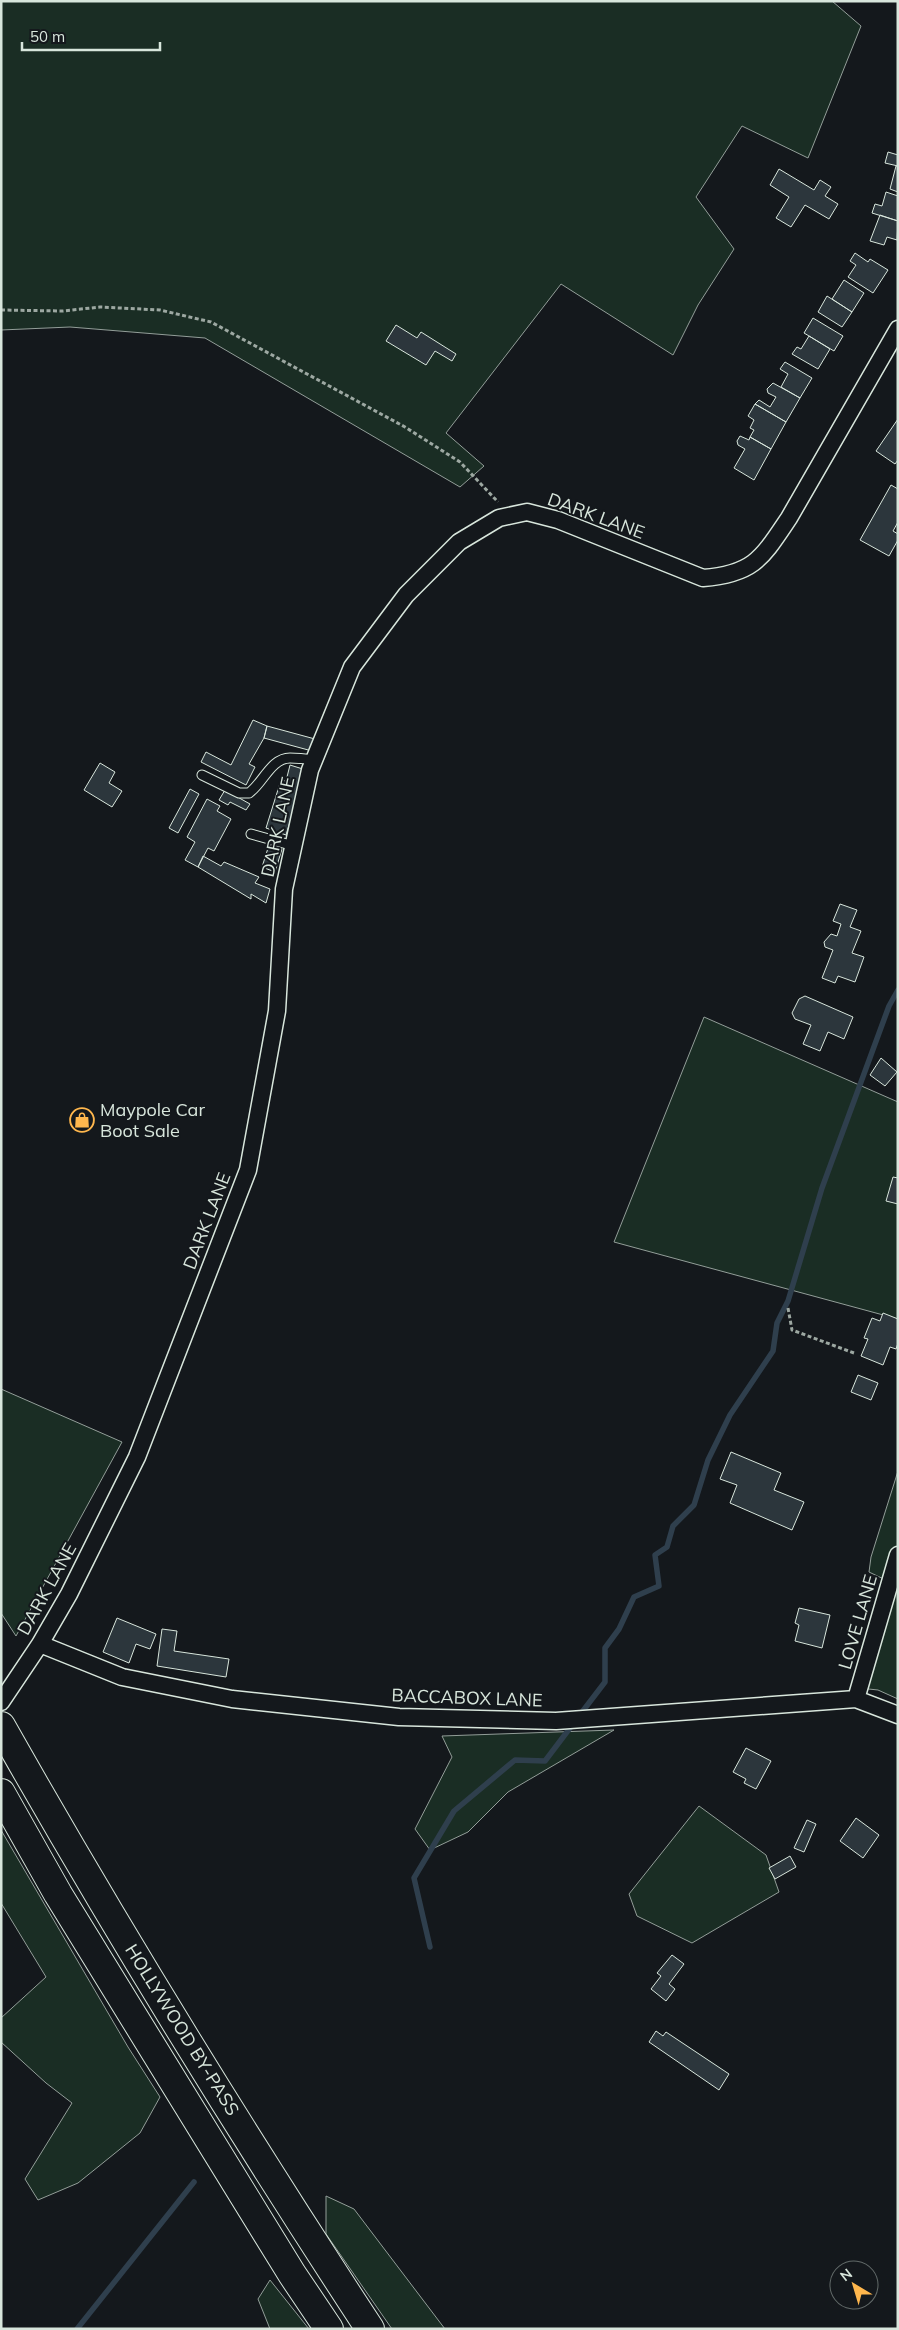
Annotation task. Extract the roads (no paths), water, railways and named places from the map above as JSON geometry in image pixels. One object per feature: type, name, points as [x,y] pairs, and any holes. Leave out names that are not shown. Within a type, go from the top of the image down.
[{"type":"highway","name":"HOLLYWOOD BY-PASS","points":[[1,1726],[82,1870],[315,2245],[370,2329]]},
{"type":"highway","name":"HOLLYWOOD BY-PASS","points":[[1,1793],[58,1894],[292,2274],[329,2329]]},
{"type":"street","name":"DARK LANE","points":[[3,1700],[40,1644],[69,1594],[137,1458],[248,1170],[277,1011],[284,889],[315,760],[352,667],[400,603],[459,542],[499,518],[526,512],[558,520],[703,578],[729,576],[750,567],[771,545],[789,518],[898,329]]},
{"type":"street","name":"LOVE LANE","points":[[856,1699],[898,1555]]},
{"type":"street","name":"BACCABOX LANE","points":[[40,1644],[122,1677],[232,1699],[399,1717],[556,1722],[856,1699],[898,1715]]},
{"type":"lane","points":[[202,774],[240,793],[249,794],[280,760],[289,758],[315,760]]},
{"type":"lane","points":[[251,834],[294,846]]},
{"type":"waterway","points":[[579,1716],[605,1682],[605,1648],[619,1629],[634,1597],[659,1586],[655,1555],[667,1547],[673,1526],[694,1505],[708,1460],[730,1415],[773,1351],[777,1323],[788,1301],[822,1188],[889,1006],[898,990]]},
{"type":"waterway","points":[[430,1947],[414,1878],[454,1811],[515,1760],[545,1761],[573,1724]]},
{"type":"waterway","points":[[77,2329],[194,2182]]},
{"type":"place","name":"Maypole Car Boot Sale","points":[[82,1120]]}]
